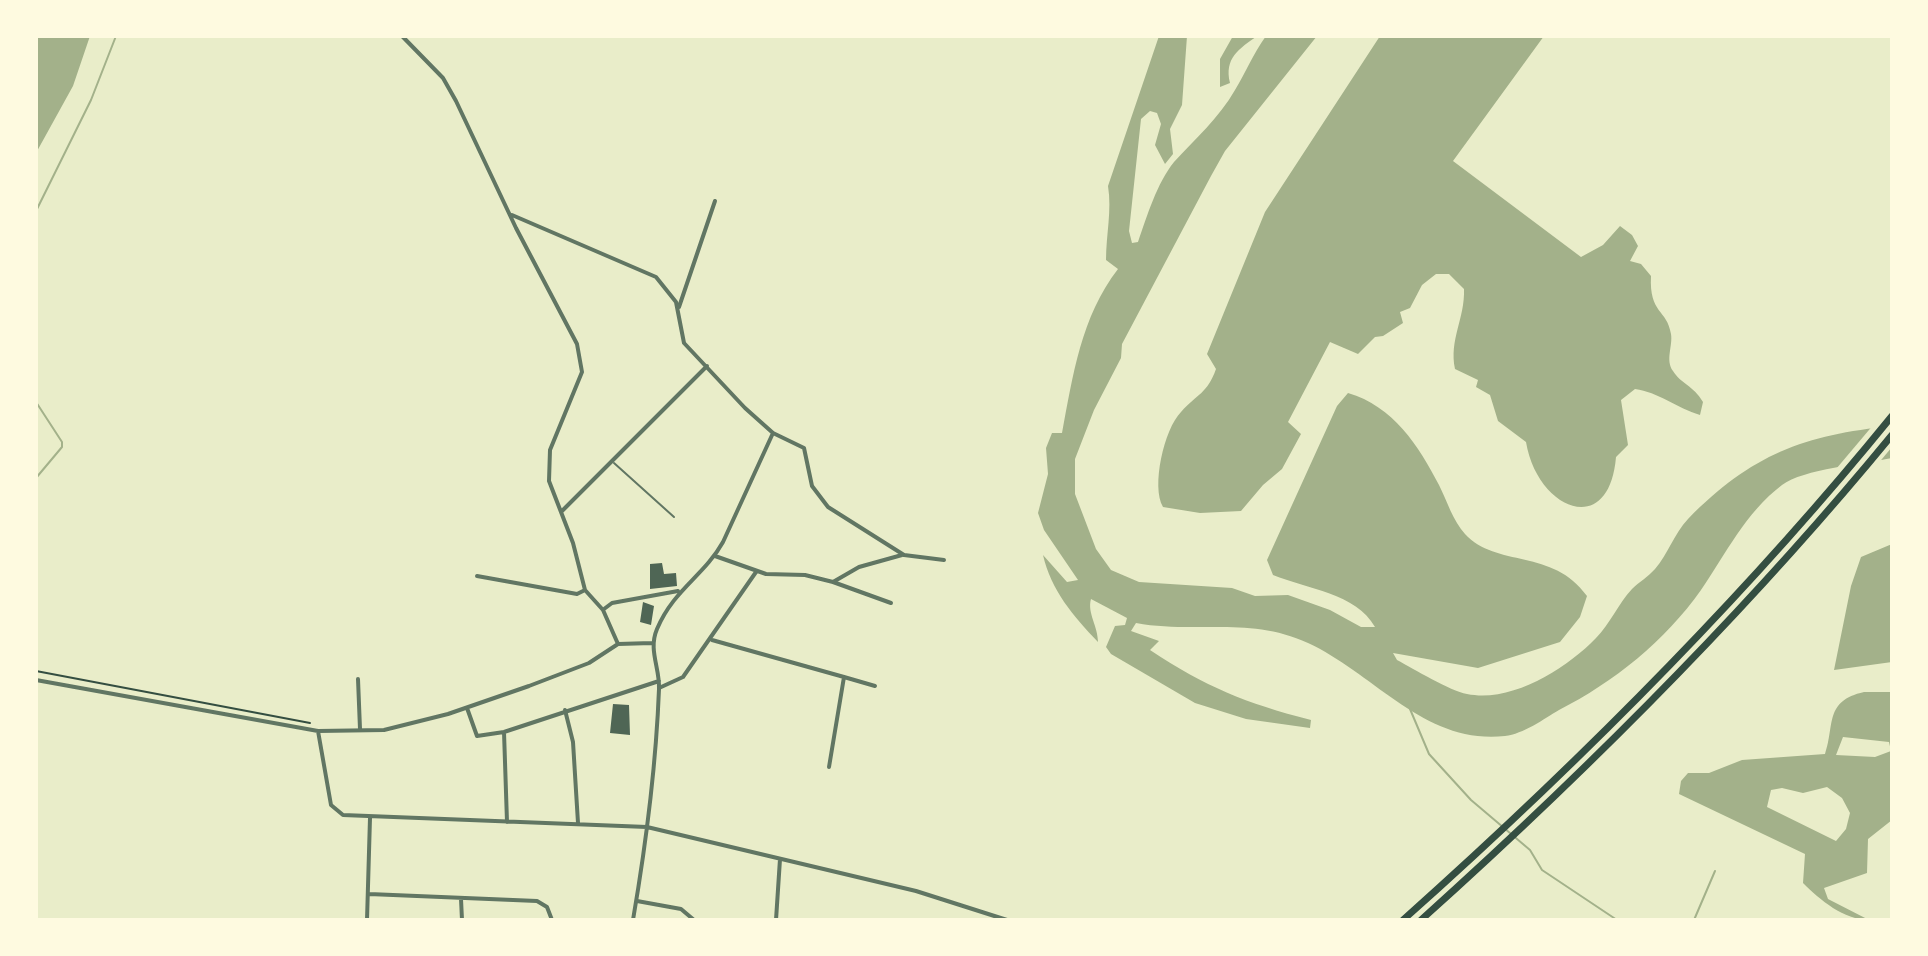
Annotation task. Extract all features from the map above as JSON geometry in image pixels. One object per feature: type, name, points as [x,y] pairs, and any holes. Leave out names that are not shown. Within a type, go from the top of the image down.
[{"type":"highway","points":[[1403,920],[1554,785],[1688,647],[1892,416]]},
{"type":"highway","points":[[1421,920],[1562,792],[1706,644],[1892,435]]},
{"type":"street","points":[[402,36],[443,78],[582,358],[580,383],[547,465],[553,499],[561,513],[585,590],[603,610],[618,644]]},
{"type":"street","points":[[678,309],[715,201]]},
{"type":"street","points":[[509,214],[656,277],[669,290],[678,309],[681,338],[773,433],[804,448],[819,498],[904,555]]},
{"type":"street","points":[[561,513],[707,366]]},
{"type":"street","points":[[633,920],[647,827],[659,688],[652,643],[678,591],[715,556],[773,433]]},
{"type":"street","points":[[833,582],[859,567],[904,555],[944,560]]},
{"type":"street","points":[[715,556],[756,571],[833,582],[891,603]]},
{"type":"street","points":[[659,688],[683,677],[712,640],[756,571]]},
{"type":"street","points":[[477,576],[577,594],[585,590]]},
{"type":"street","points":[[603,610],[612,603],[678,591]]},
{"type":"street","points":[[712,640],[875,686]]},
{"type":"street","points":[[36,680],[318,731],[384,730],[467,708],[589,663],[618,644],[652,643]]},
{"type":"street","points":[[829,767],[844,677]]},
{"type":"street","points":[[358,679],[360,729]]},
{"type":"street","points":[[467,708],[477,736],[504,732],[659,681]]},
{"type":"street","points":[[565,710],[573,742],[578,823]]},
{"type":"street","points":[[318,731],[331,805],[343,815],[647,827],[928,894],[1007,920]]},
{"type":"street","points":[[504,732],[507,822]]},
{"type":"street","points":[[367,920],[370,818]]},
{"type":"street","points":[[776,920],[780,858]]},
{"type":"street","points":[[369,894],[537,901],[547,907],[552,920]]},
{"type":"street","points":[[461,899],[462,920]]},
{"type":"street","points":[[637,901],[681,909],[694,920]]},
{"type":"lane","points":[[614,463],[674,517]]},
{"type":"path","points":[[36,671],[308,722]]},
{"type":"shaded area","points":[[36,36],[90,36],[73,86],[36,153]]},
{"type":"shaded area","points":[[1159,36],[1187,36],[1182,105],[1170,129],[1173,154],[1165,164],[1155,145],[1161,124],[1157,113],[1150,111],[1141,119],[1129,231],[1132,243],[1138,242],[1168,170],[1222,110],[1266,36],[1317,36],[1225,151],[1122,344],[1121,358],[1094,410],[1075,459],[1075,494],[1096,549],[1111,570],[1139,582],[1232,588],[1255,596],[1288,595],[1330,610],[1361,627],[1375,627],[1356,606],[1343,599],[1273,575],[1267,560],[1337,406],[1348,393],[1378,407],[1403,429],[1423,456],[1465,534],[1492,551],[1558,571],[1587,596],[1580,617],[1560,642],[1478,668],[1393,653],[1397,660],[1460,692],[1484,695],[1502,693],[1537,681],[1584,650],[1632,589],[1655,569],[1688,519],[1734,478],[1757,463],[1806,442],[1892,426],[1892,458],[1819,471],[1782,485],[1757,508],[1687,609],[1655,643],[1599,687],[1519,732],[1505,736],[1476,736],[1450,730],[1425,719],[1332,656],[1286,635],[1244,628],[1136,623],[1131,631],[1159,641],[1150,650],[1170,663],[1227,692],[1311,720],[1310,728],[1246,719],[1195,703],[1111,654],[1106,647],[1115,626],[1125,625],[1127,618],[1091,599],[1090,609],[1098,642],[1080,622],[1057,591],[1043,555],[1067,582],[1078,580],[1044,530],[1038,513],[1048,474],[1046,448],[1052,433],[1062,433],[1080,347],[1095,307],[1118,269],[1106,260],[1108,186]]},
{"type":"shaded area","points":[[1233,36],[1257,36],[1234,55],[1229,67],[1230,83],[1220,87],[1220,59]]},
{"type":"shaded area","points":[[1380,36],[1544,36],[1453,161],[1581,257],[1603,245],[1620,226],[1632,235],[1638,246],[1630,261],[1641,264],[1651,276],[1655,304],[1671,334],[1671,367],[1703,402],[1700,415],[1652,393],[1635,389],[1621,400],[1628,445],[1616,457],[1611,483],[1601,499],[1587,506],[1572,506],[1557,498],[1533,465],[1526,442],[1498,421],[1490,395],[1476,387],[1478,380],[1455,369],[1454,348],[1464,289],[1449,274],[1436,274],[1422,285],[1410,308],[1400,312],[1403,323],[1383,336],[1375,337],[1358,354],[1330,342],[1288,422],[1301,434],[1282,469],[1263,485],[1241,511],[1200,513],[1163,507],[1158,486],[1159,473],[1169,431],[1213,377],[1216,369],[1207,354],[1265,212]]},
{"type":"shaded area","points":[[1892,544],[1892,662],[1834,670],[1851,586],[1861,557]]},
{"type":"shaded area","points":[[1864,692],[1892,692],[1892,820],[1868,839],[1867,873],[1824,888],[1828,899],[1869,920],[1842,913],[1803,883],[1805,854],[1679,794],[1681,781],[1688,773],[1709,773],[1742,760],[1825,754],[1833,716],[1842,701]],"holes":[[[1843,737],[1889,742],[1891,751],[1875,757],[1836,755]],[[1827,787],[1842,798],[1850,813],[1846,829],[1836,841],[1767,807],[1771,790],[1782,788],[1803,793]]]},
{"type":"pier","points":[[1892,422],[1892,447],[1877,465],[1831,475],[1874,424]]},
{"type":"building","points":[[662,563],[664,574],[676,573],[677,586],[650,589],[650,564]]},
{"type":"building","points":[[643,602],[654,606],[651,625],[640,622]]},
{"type":"building","points":[[613,704],[629,705],[630,735],[610,733]]},
{"type":"waterway","points":[[36,211],[91,100],[116,36]]},
{"type":"waterway","points":[[36,402],[62,442],[62,447],[36,478]]},
{"type":"waterway","points":[[1410,709],[1429,754],[1471,800],[1530,850],[1542,870],[1617,920]]},
{"type":"waterway","points":[[1694,920],[1715,871]]}]
